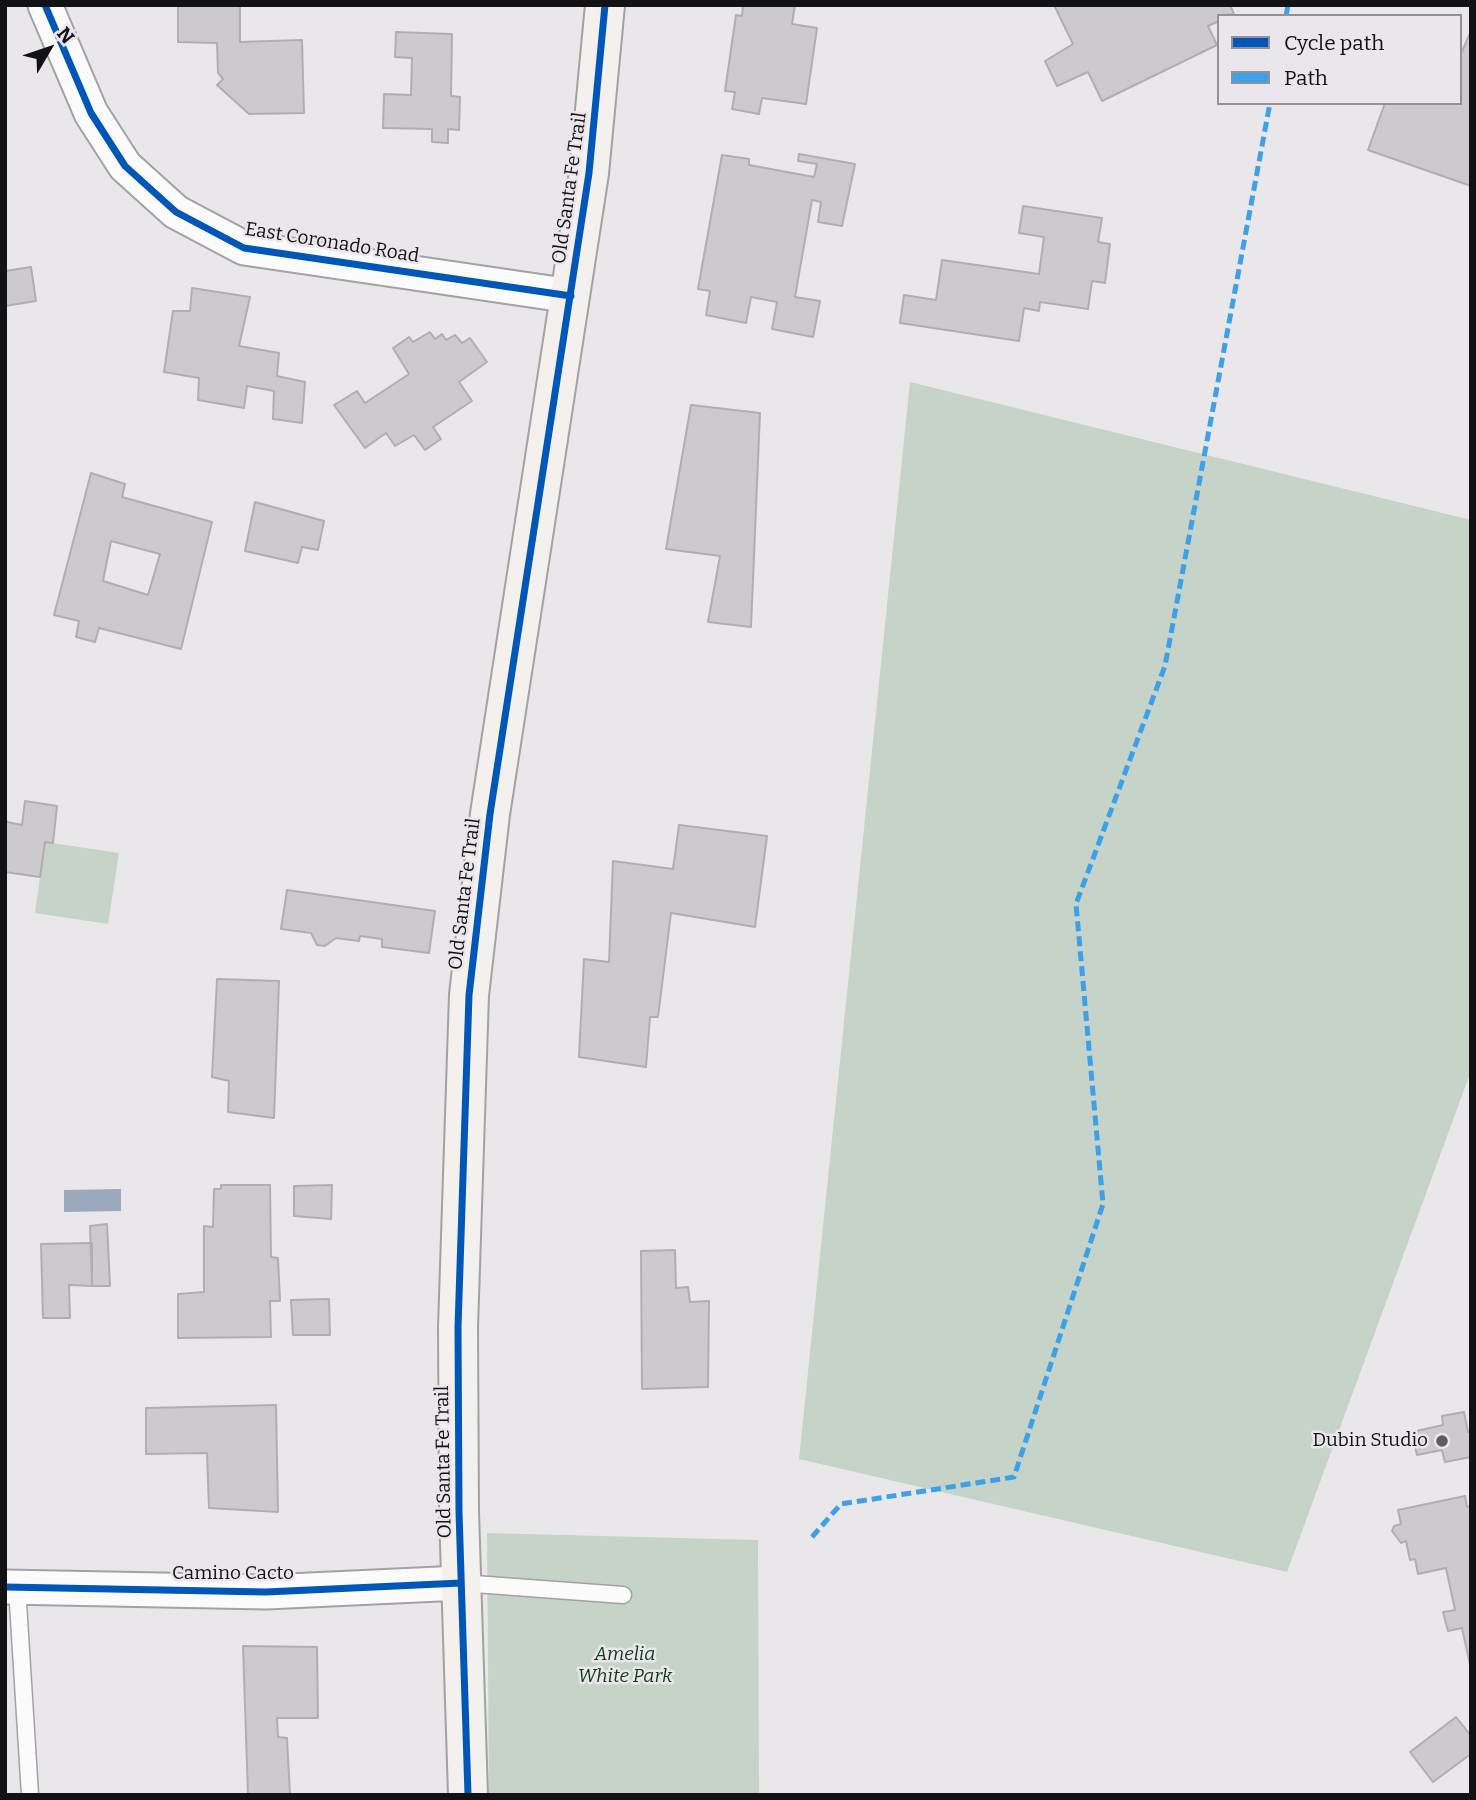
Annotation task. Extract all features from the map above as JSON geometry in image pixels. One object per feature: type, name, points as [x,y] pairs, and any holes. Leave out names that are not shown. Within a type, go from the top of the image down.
[{"type":"street","name":"East Coronado Road","points":[[45,5],[91,113],[111,145],[125,166],[176,212],[244,248],[571,296]]},
{"type":"street","name":"Old Santa Fe Trail","points":[[468,1795],[461,1583],[458,1327],[469,995],[490,814],[589,173],[605,5]]},
{"type":"street","name":"Camino Cacto","points":[[11,1587],[266,1592],[461,1583]]},
{"type":"lane","points":[[461,1583],[623,1595]]},
{"type":"lane","points":[[11,1587],[30,1795]]},
{"type":"green space","points":[[910,382],[1471,520],[1471,1071],[1287,1572],[799,1459]]},
{"type":"green space","points":[[45,842],[119,853],[108,924],[35,913]]},
{"type":"green space","name":"Amelia White Park","points":[[487,1533],[758,1540],[759,1795],[489,1795]]},
{"type":"water","points":[[121,1189],[121,1211],[64,1212],[64,1190]]},
{"type":"building","points":[[178,5],[240,5],[240,42],[302,40],[304,113],[249,114],[217,85],[223,79],[218,73],[217,43],[178,42]]},
{"type":"building","points":[[743,5],[795,5],[792,24],[817,28],[806,104],[762,98],[759,114],[732,109],[735,92],[725,91],[736,15],[742,16]]},
{"type":"building","points":[[1054,5],[1230,5],[1234,14],[1217,14],[1217,22],[1208,26],[1217,45],[1102,101],[1088,72],[1057,86],[1045,61],[1073,44]]},
{"type":"building","points":[[1471,31],[1471,186],[1368,150],[1384,105],[1462,105],[1462,51]]},
{"type":"building","points":[[396,32],[452,34],[451,96],[460,97],[459,130],[448,129],[448,143],[432,142],[432,129],[383,128],[384,94],[411,95],[412,58],[395,57]]},
{"type":"building","points":[[799,154],[855,164],[842,226],[818,222],[821,202],[812,200],[795,297],[820,301],[813,337],[772,329],[777,302],[751,297],[746,323],[706,315],[710,291],[698,289],[722,155],[749,159],[749,165],[814,177],[817,164],[798,161]]},
{"type":"building","points":[[1023,206],[1102,218],[1098,242],[1110,244],[1105,283],[1092,281],[1088,309],[1040,302],[1039,311],[1024,308],[1019,341],[900,323],[904,295],[936,300],[942,260],[1039,274],[1044,237],[1019,233]]},
{"type":"building","points":[[31,267],[36,301],[5,306],[5,271]]},
{"type":"building","points":[[192,288],[250,297],[239,346],[279,353],[277,376],[305,382],[302,423],[273,419],[274,391],[247,386],[244,408],[198,400],[199,378],[164,372],[173,311],[190,311]]},
{"type":"building","points":[[430,332],[435,339],[442,334],[446,340],[455,335],[462,343],[470,338],[487,362],[459,382],[472,401],[433,427],[441,439],[425,450],[414,435],[395,446],[386,433],[365,448],[334,405],[357,391],[365,403],[409,374],[393,348],[409,337],[413,342]]},
{"type":"building","points":[[691,405],[760,413],[751,627],[708,622],[720,556],[666,549]]},
{"type":"building","points":[[91,473],[125,484],[122,497],[212,522],[181,649],[99,628],[95,642],[76,637],[79,621],[54,615]],"holes":[[[111,541],[160,554],[148,595],[103,581]]]},
{"type":"building","points":[[255,502],[324,521],[318,550],[302,547],[298,563],[245,551]]},
{"type":"building","points":[[25,801],[57,806],[53,843],[45,842],[40,877],[5,872],[5,818],[7,822],[22,825]]},
{"type":"building","points":[[679,825],[767,836],[755,927],[671,913],[658,1017],[650,1017],[646,1067],[579,1057],[584,959],[609,962],[613,861],[673,869]]},
{"type":"building","points":[[287,890],[435,911],[429,953],[382,947],[382,939],[360,936],[359,941],[336,938],[325,946],[317,945],[311,933],[281,929]]},
{"type":"building","points":[[217,979],[279,981],[274,1118],[228,1112],[229,1081],[212,1077]]},
{"type":"building","points":[[221,1185],[270,1185],[271,1257],[278,1258],[280,1301],[270,1301],[271,1337],[178,1338],[178,1294],[204,1292],[204,1226],[213,1227],[214,1189],[221,1189]]},
{"type":"building","points":[[332,1185],[331,1219],[294,1216],[294,1186]]},
{"type":"building","points":[[107,1224],[110,1286],[92,1286],[90,1226]]},
{"type":"building","points":[[92,1243],[92,1286],[69,1285],[70,1318],[43,1318],[41,1244]]},
{"type":"building","points":[[675,1250],[676,1288],[688,1287],[690,1302],[709,1301],[708,1387],[642,1389],[641,1251]]},
{"type":"building","points":[[329,1299],[330,1335],[293,1335],[291,1300]]},
{"type":"building","points":[[276,1405],[278,1512],[209,1508],[207,1453],[146,1454],[146,1408]]},
{"type":"building","name":"Dubin Studio","points":[[1464,1412],[1468,1432],[1471,1432],[1471,1457],[1445,1462],[1442,1450],[1417,1455],[1412,1432],[1443,1425],[1442,1416]]},
{"type":"building","points":[[1465,1496],[1467,1507],[1471,1506],[1471,1669],[1462,1628],[1448,1631],[1443,1612],[1455,1610],[1446,1568],[1418,1574],[1415,1559],[1410,1560],[1406,1541],[1401,1543],[1392,1531],[1394,1526],[1401,1524],[1398,1510]]},
{"type":"building","points":[[243,1646],[317,1647],[318,1718],[277,1718],[278,1737],[287,1738],[290,1795],[248,1795]]},
{"type":"building","points":[[1456,1717],[1471,1736],[1471,1754],[1433,1782],[1410,1752]]},
{"type":"marked path","points":[[1286,14],[1288,5]]},
{"type":"marked path","points":[[812,1537],[841,1504],[1014,1477],[1103,1204],[1076,904],[1165,666],[1270,105]]},
{"type":"cycle path","points":[[45,5],[91,113],[125,166],[176,212],[244,248],[571,296]]},
{"type":"cycle path","points":[[468,1795],[459,1512],[458,1327],[469,995],[490,814],[589,173],[605,5]]},
{"type":"cycle path","points":[[5,1587],[266,1592],[461,1583]]},
{"type":"place","name":"Dubin Studio","points":[[1442,1441]]}]
